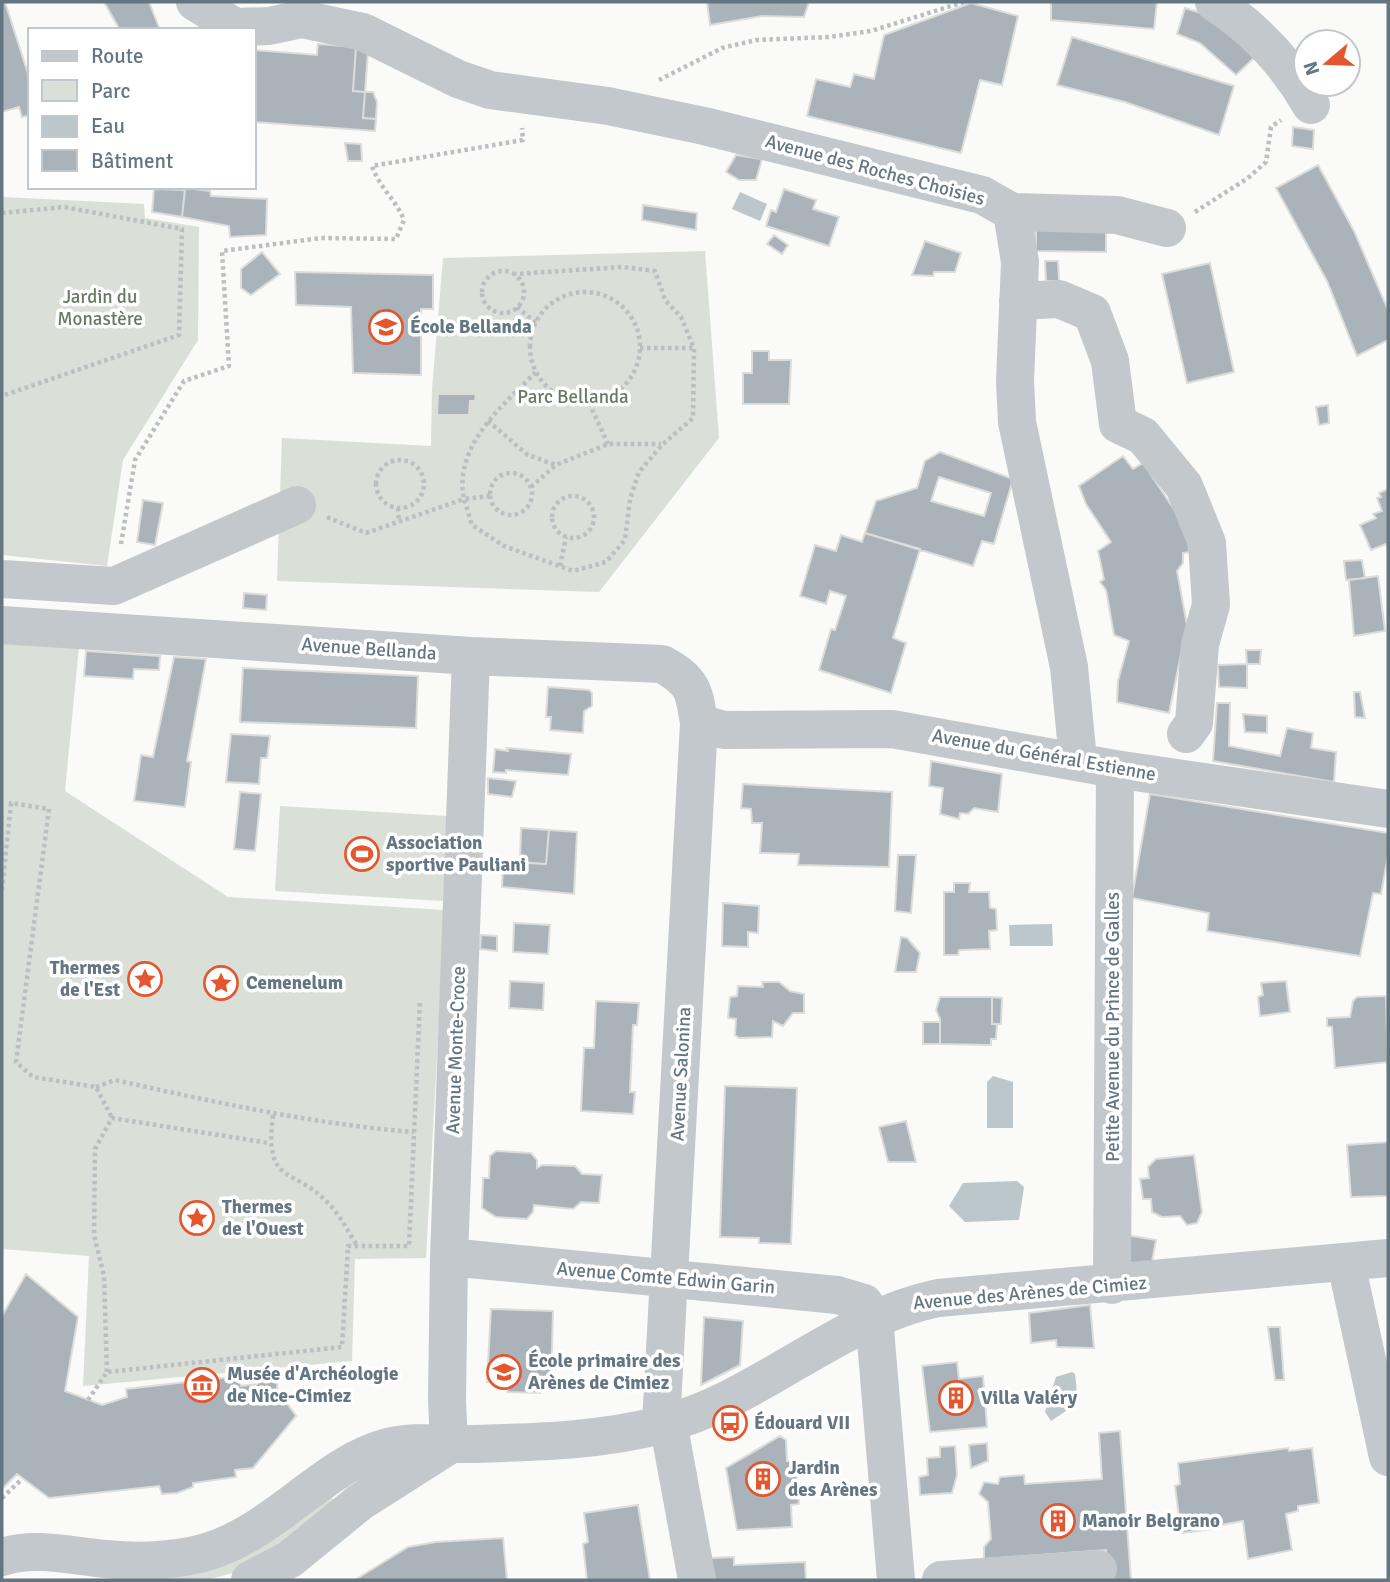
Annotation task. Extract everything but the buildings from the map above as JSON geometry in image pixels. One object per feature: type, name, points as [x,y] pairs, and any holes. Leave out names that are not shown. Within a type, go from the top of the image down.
[{"type":"street","name":"Avenue des Roches Choisies","points":[[195,2],[234,27],[269,26],[302,19],[324,22],[363,32],[458,79],[520,96],[608,106],[704,126],[982,195],[1012,212]]},
{"type":"street","points":[[1214,2],[1270,48],[1298,83],[1311,105]]},
{"type":"street","points":[[1078,760],[1069,667],[1017,422],[1015,381],[1020,261],[1012,212],[1117,215],[1167,228]]},
{"type":"street","points":[[1018,301],[1059,299],[1092,313],[1110,361],[1118,424],[1143,436],[1184,486],[1207,543],[1211,606],[1200,644],[1194,723],[1186,734]]},
{"type":"street","points":[[2,579],[114,586],[297,505]]},
{"type":"street","name":"Avenue Bellanda","points":[[2,625],[471,656],[662,664],[682,674],[695,691],[699,723]]},
{"type":"street","name":"Avenue Monte-Croce","points":[[449,1445],[446,1399],[449,1257],[471,656]]},
{"type":"street","name":"Avenue du Général Estienne","points":[[699,723],[724,730],[892,729],[1078,760],[1115,769],[1388,809]]},
{"type":"street","name":"Avenue Salonina","points":[[697,1580],[665,1423],[699,723]]},
{"type":"street","name":"Petite Avenue du Prince de Galles","points":[[1112,1285],[1115,769]]},
{"type":"street","name":"Avenue Comte Edwin Garin","points":[[449,1257],[837,1295],[864,1303],[874,1317]]},
{"type":"street","name":"Avenue des Arènes de Cimiez","points":[[2,1557],[20,1551],[110,1560],[193,1555],[231,1542],[268,1522],[354,1461],[388,1447],[564,1441],[608,1437],[665,1423],[725,1400],[874,1317],[904,1305],[938,1298],[1112,1285],[1388,1258]]},
{"type":"street","points":[[1346,1263],[1388,1457]]},
{"type":"street","points":[[874,1317],[896,1580]]},
{"type":"street","points":[[250,1580],[290,1559],[360,1502],[449,1445]]},
{"type":"street","points":[[941,1580],[1098,1569]]},
{"type":"street","points":[[2,1578],[19,1575],[40,1580]]},
{"type":"path","points":[[608,106],[722,48],[757,40],[828,37],[871,31],[964,2]]},
{"type":"path","points":[[114,586],[135,460],[184,381],[229,366],[222,251],[321,238],[396,239],[404,220],[397,202],[377,180],[372,166],[523,140],[520,96]]},
{"type":"path","points":[[1167,228],[1248,178],[1266,162],[1271,127],[1295,111],[1311,105]]},
{"type":"path","points":[[2,213],[64,207],[182,229],[179,335],[2,396]]},
{"type":"path","points":[[515,274],[524,292],[517,307],[508,313],[494,311],[484,301],[482,294],[485,281],[495,272],[515,274],[623,267],[655,271],[665,300],[681,317],[694,348],[693,418],[663,443],[639,472],[630,499],[625,540],[606,562],[573,571],[504,546],[472,525],[461,482],[473,446],[488,421],[536,372]]},
{"type":"path","points":[[580,292],[598,294],[615,301],[628,313],[637,329],[640,348],[638,364],[625,385],[605,399],[589,402],[558,395],[545,385],[536,372],[531,348],[536,323],[547,308],[562,297],[580,292]]},
{"type":"path","points":[[517,307],[536,323]]},
{"type":"path","points":[[640,348],[694,348]]},
{"type":"path","points":[[589,402],[608,444]]},
{"type":"path","points":[[488,421],[528,455],[556,464]]},
{"type":"path","points":[[531,487],[523,476],[510,473],[493,483],[490,496],[496,509],[516,514],[528,507],[531,487],[556,464],[608,444],[663,443]]},
{"type":"path","points":[[399,460],[407,461],[419,470],[424,484],[413,504],[398,508],[383,501],[376,487],[379,471],[385,465],[399,460]]},
{"type":"path","points":[[297,505],[366,533],[464,499],[490,496]]},
{"type":"path","points":[[578,497],[592,510],[592,525],[584,536],[566,537],[554,527],[552,513],[565,498],[578,497]]},
{"type":"path","points":[[398,508],[400,522]]},
{"type":"path","points":[[560,566],[566,537]]},
{"type":"path","points":[[2,890],[11,803],[49,809],[16,1062],[33,1077],[96,1087],[115,1080],[273,1115],[344,1126],[414,1132]]},
{"type":"path","points":[[107,1372],[342,1347],[348,1246],[409,1246],[421,992]]},
{"type":"path","points":[[96,1087],[112,1118]]},
{"type":"path","points":[[273,1115],[269,1143],[279,1170],[328,1203],[357,1246]]},
{"type":"path","points":[[112,1118],[269,1143]]},
{"type":"path","points":[[88,1400],[107,1372],[104,1276],[94,1235],[95,1149],[112,1118]]},
{"type":"path","points":[[2,1498],[22,1479]]},
{"type":"green space","name":"Jardin du Monastère","points":[[2,194],[3,197],[144,204],[145,218],[199,227],[198,340],[123,460],[107,566],[2,555]]},
{"type":"green space","name":"Parc Bellanda","points":[[705,251],[719,438],[599,592],[277,581],[282,438],[431,446],[432,389],[443,258]]},
{"type":"green space","name":"Cemenelum","points":[[2,642],[79,646],[65,791],[228,897],[445,910],[426,1258],[355,1259],[352,1361],[83,1386],[89,1256],[2,1249]]},
{"type":"green space","name":"Association sportive Pauliani","points":[[280,806],[448,816],[443,901],[275,891]]},
{"type":"green space","points":[[329,1495],[339,1505],[240,1571],[207,1580],[146,1580],[145,1574]]},
{"type":"water","points":[[740,192],[767,204],[760,221],[732,209]]},
{"type":"water","points":[[1052,924],[1053,946],[1010,946],[1009,925]]},
{"type":"water","points":[[993,1076],[1013,1082],[1013,1128],[987,1128],[987,1082]]},
{"type":"water","points":[[1017,1181],[1024,1187],[1019,1220],[965,1222],[949,1206],[963,1183]]},
{"type":"water","points":[[1072,1372],[1075,1374],[1078,1403],[1051,1421],[1045,1412],[1056,1377]]},
{"type":"place","name":"École Bellanda","points":[[386,327]]},
{"type":"place","name":"Association sportive Pauliani","points":[[362,854]]},
{"type":"place","name":"Thermes de l'Est","points":[[145,979]]},
{"type":"place","name":"Cemenelum","points":[[221,983]]},
{"type":"place","name":"Thermes de l'Ouest","points":[[197,1218]]},
{"type":"place","name":"École primaire des Arènes de Cimiez","points":[[504,1372]]},
{"type":"place","name":"Musée d'Archéologie de Nice-Cimiez","points":[[202,1385]]},
{"type":"place","name":"Villa Valéry","points":[[956,1398]]},
{"type":"place","name":"Édouard VII","points":[[730,1423]]},
{"type":"place","name":"Jardin des Arènes","points":[[763,1479]]},
{"type":"place","name":"Manoir Belgrano","points":[[1058,1521]]}]
